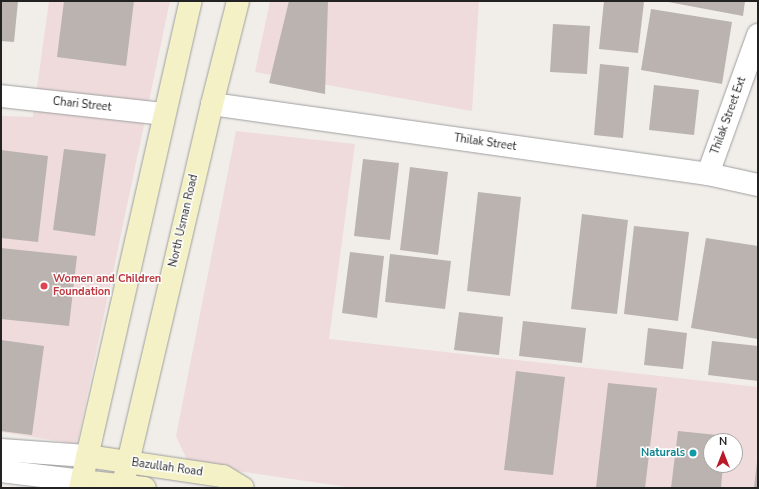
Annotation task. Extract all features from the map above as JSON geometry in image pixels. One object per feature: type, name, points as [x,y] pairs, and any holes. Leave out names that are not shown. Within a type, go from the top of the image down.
[{"type":"main road","points":[[81,485],[163,114],[191,1]]},
{"type":"main road","name":"North Usman Road","points":[[122,487],[212,104],[238,1]]},
{"type":"main road","name":"Bazullah Road","points":[[87,456],[223,476],[243,488]]},
{"type":"main road","name":"Bazullah Road","points":[[81,485],[145,488]]},
{"type":"street","name":"Thilak Street Ext","points":[[708,174],[758,36]]},
{"type":"street","name":"Chari Street","points":[[1,96],[163,114]]},
{"type":"street","name":"Thilak Street","points":[[212,104],[708,174],[758,185]]},
{"type":"street","points":[[1,450],[87,456]]},
{"type":"street","name":"Bazullah Road","points":[[1,471],[81,485]]},
{"type":"shaded area","points":[[49,1],[170,1],[77,444],[1,432],[1,116],[33,117]]},
{"type":"shaded area","points":[[270,1],[479,1],[472,111],[255,72]]},
{"type":"shaded area","points":[[236,131],[355,144],[329,339],[758,387],[758,488],[354,488],[189,464],[176,436]]},
{"type":"building","points":[[1,1],[18,1],[14,42],[1,41]]},
{"type":"building","points":[[64,1],[134,1],[126,66],[57,57]]},
{"type":"building","points":[[289,1],[328,1],[325,94],[269,83]]},
{"type":"building","points":[[604,1],[644,2],[638,53],[599,49]]},
{"type":"building","points":[[663,1],[745,1],[743,16]]},
{"type":"building","points":[[651,9],[732,22],[722,84],[641,70]]},
{"type":"building","points":[[553,24],[590,26],[587,74],[550,72]]},
{"type":"building","points":[[600,64],[629,67],[623,138],[594,135]]},
{"type":"building","points":[[654,85],[699,90],[694,135],[649,130]]},
{"type":"building","points":[[64,149],[106,154],[95,236],[53,230]]},
{"type":"building","points":[[1,150],[48,156],[38,242],[1,238]]},
{"type":"building","points":[[363,159],[399,163],[390,240],[354,236]]},
{"type":"building","points":[[410,167],[448,172],[438,255],[400,250]]},
{"type":"building","points":[[478,192],[521,197],[510,296],[467,291]]},
{"type":"building","points":[[582,214],[628,220],[617,314],[571,309]]},
{"type":"building","points":[[634,226],[689,232],[678,321],[624,314]]},
{"type":"building","points":[[706,238],[758,246],[758,339],[691,328]]},
{"type":"building","points":[[1,248],[77,256],[69,326],[1,319]]},
{"type":"building","points":[[350,252],[384,256],[377,318],[342,313]]},
{"type":"building","points":[[390,254],[451,261],[445,309],[385,302]]},
{"type":"building","points":[[459,312],[503,317],[499,355],[454,350]]},
{"type":"building","points":[[523,321],[586,328],[582,363],[519,356]]},
{"type":"building","points":[[648,328],[687,333],[683,369],[644,365]]},
{"type":"building","points":[[1,340],[44,346],[32,435],[1,431]]},
{"type":"building","points":[[712,341],[758,346],[758,381],[708,375]]},
{"type":"building","points":[[516,371],[565,377],[553,475],[504,470]]},
{"type":"building","points":[[608,383],[657,388],[645,488],[596,488]]},
{"type":"building","name":"Naturals","points":[[678,431],[703,434],[703,473],[722,473],[721,488],[671,488]]},
{"type":"building","points":[[757,462],[758,488],[754,488]]},
{"type":"place","name":"Women and Children Foundation","points":[[44,286]]},
{"type":"place","name":"Naturals","points":[[693,453]]}]
